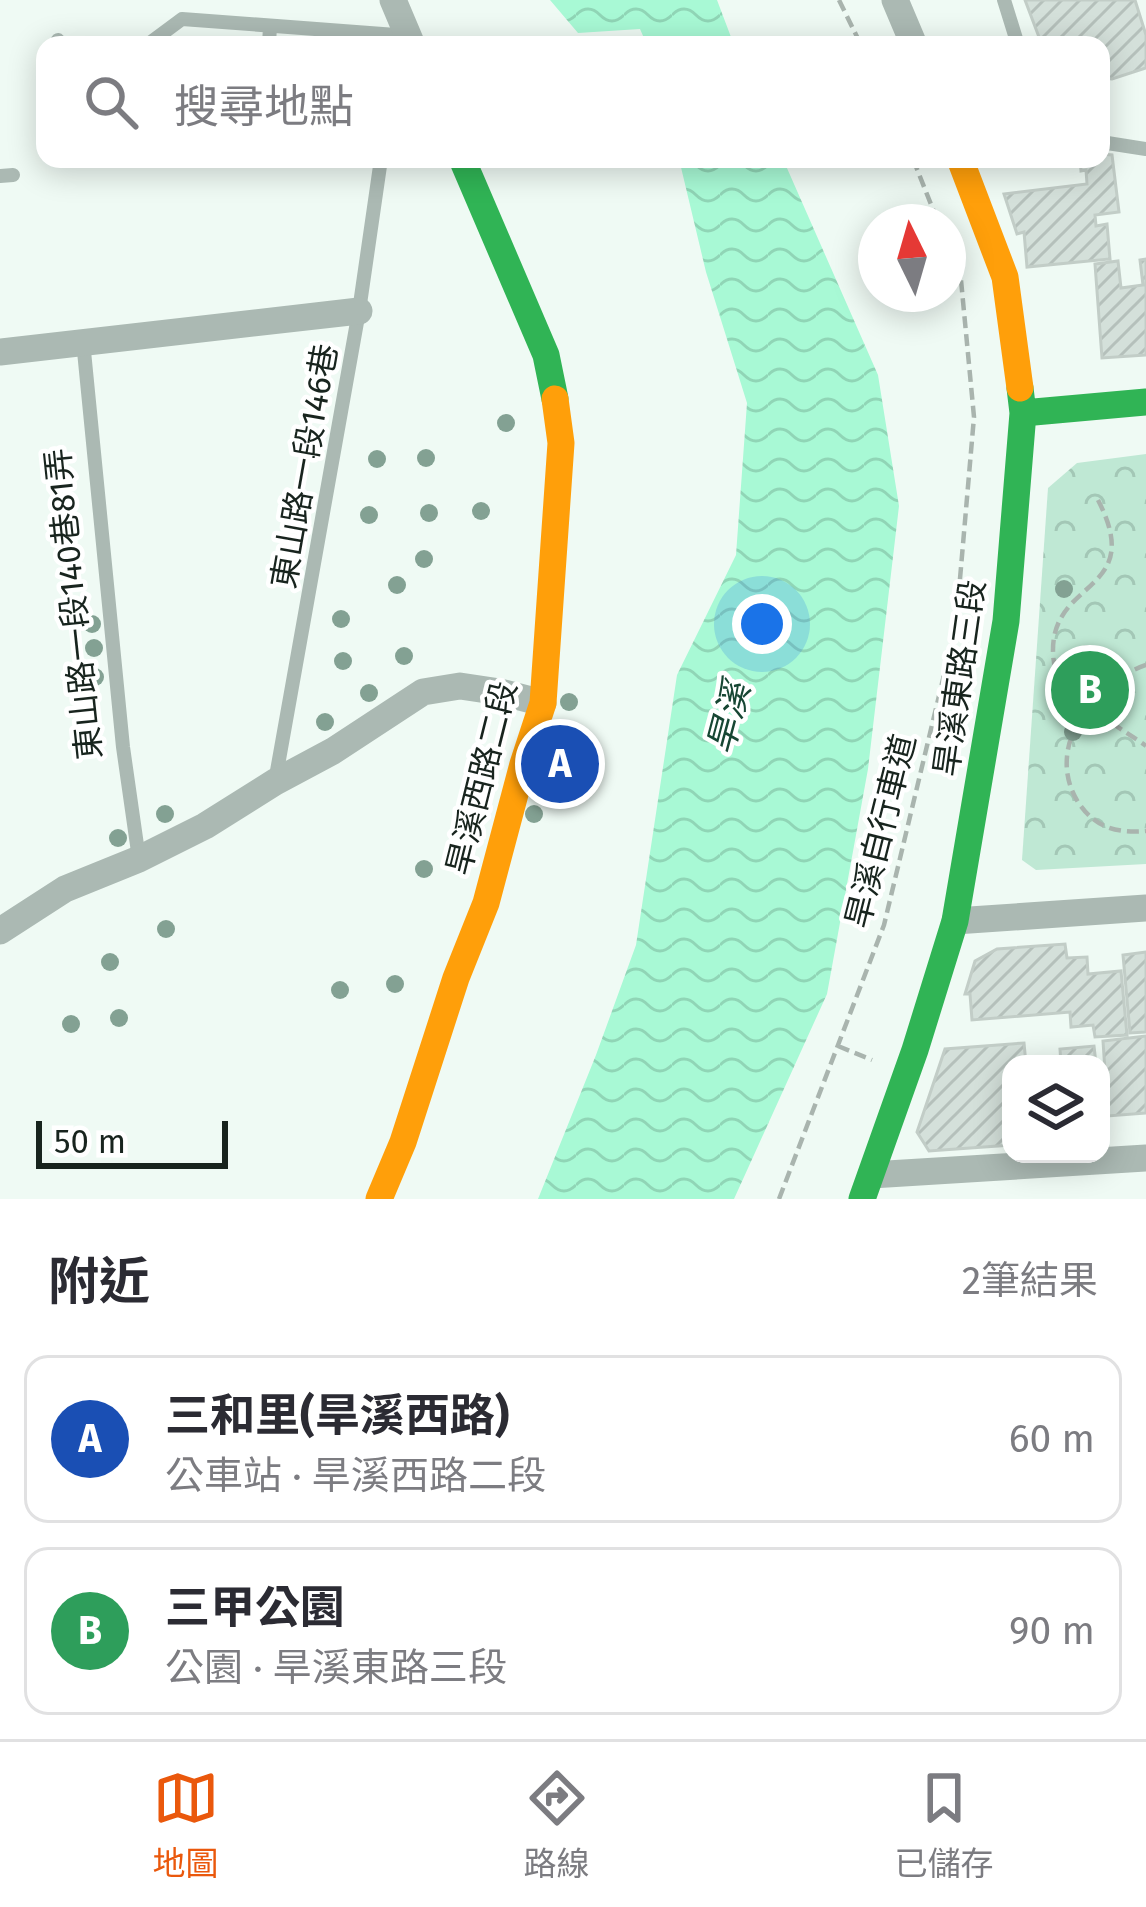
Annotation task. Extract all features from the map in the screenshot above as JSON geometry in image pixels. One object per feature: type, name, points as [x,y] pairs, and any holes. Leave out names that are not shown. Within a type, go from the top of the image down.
[{"type":"street","points":[[393,0],[408,36]]},
{"type":"street","points":[[895,0],[910,36]]},
{"type":"street","name":"旱溪西路二段","points":[[380,1199],[486,903],[543,703],[558,413],[547,355],[466,168]]},
{"type":"street","name":"旱溪東路三段","points":[[867,1187],[956,921],[1006,621],[1023,413],[1005,277],[963,168]]},
{"type":"street","points":[[0,352],[359,311]]},
{"type":"street","points":[[1023,413],[1146,402]]},
{"type":"street","points":[[0,931],[65,889],[205,826],[423,692],[460,686],[543,703]]},
{"type":"street","points":[[956,921],[1146,908]]},
{"type":"street","points":[[867,1187],[1146,1158]]},
{"type":"lane","points":[[182,19],[184,0]]},
{"type":"lane","points":[[1004,0],[1015,36]]},
{"type":"lane","points":[[159,36],[182,19],[363,36]]},
{"type":"lane","points":[[269,36],[270,26]]},
{"type":"lane","points":[[1110,143],[1146,149]]},
{"type":"lane","name":"東山路一段146巷","points":[[275,782],[359,311],[380,168]]},
{"type":"lane","name":"東山路一段140巷81弄","points":[[82,340],[123,747],[140,859]]},
{"type":"path","points":[[839,0],[857,36]]},
{"type":"path","points":[[917,168],[931,204]]},
{"type":"path","name":"旱溪自行車道","points":[[779,1199],[884,925],[956,625],[974,417],[964,312]]},
{"type":"path","points":[[1098,500],[1117,548],[1098,584],[1079,598],[1056,627],[1056,672],[1068,688],[1146,746]]},
{"type":"path","points":[[1146,664],[1106,686],[1088,704],[1069,746],[1067,781],[1084,812],[1096,822],[1114,831],[1146,831]]},
{"type":"path","points":[[838,1046],[872,1060]]},
{"type":"green space","points":[[1146,454],[1146,864],[1036,870],[1022,860],[1048,488],[1077,463]]},
{"type":"water","points":[[550,0],[717,0],[731,36],[643,36],[640,29],[578,33]]},
{"type":"water","name":"旱溪","points":[[681,168],[787,168],[878,375],[899,506],[868,769],[827,994],[734,1199],[538,1199],[636,945],[677,675],[736,555],[747,403],[706,272]]},
{"type":"building","points":[[1025,0],[1135,0],[1146,35],[1146,68],[1110,79],[1110,36],[1039,36]]},
{"type":"building","points":[[1112,155],[1119,212],[1095,215],[1096,226],[1107,224],[1110,259],[1027,267],[1024,232],[1017,234],[1004,194],[1087,184],[1086,170],[1081,168],[1110,168]]},
{"type":"building","points":[[1146,259],[1146,355],[1102,358],[1095,264],[1118,261],[1121,288],[1143,285],[1140,260]]},
{"type":"building","points":[[1065,944],[1067,958],[1087,957],[1088,974],[1121,971],[1127,1035],[1095,1037],[1093,1025],[1071,1027],[1070,1012],[972,1020],[970,994],[965,994],[975,961],[997,949]]},
{"type":"building","points":[[1146,952],[1146,1032],[1130,1033],[1123,955]]},
{"type":"building","points":[[1146,1036],[1146,1113],[1110,1116],[1110,1055],[1104,1055],[1103,1041]]},
{"type":"building","points":[[1024,1043],[1025,1055],[1002,1055],[1002,1146],[929,1151],[917,1132],[945,1049]]},
{"type":"building","points":[[1094,1046],[1095,1055],[1060,1055],[1060,1049]]},
{"type":"traffic: fast","points":[[466,168],[546,355],[555,399]]},
{"type":"traffic: fast","points":[[862,1199],[955,921],[1006,621],[1023,413],[1020,388]]},
{"type":"traffic: fast","points":[[1023,413],[1146,402]]},
{"type":"traffic: slow","points":[[963,168],[1005,277],[1020,388]]},
{"type":"traffic: slow","points":[[379,1199],[486,903],[543,703],[561,443],[555,399]]},
{"type":"place","name":"三甲公園","points":[[1090,690]]},
{"type":"place","name":"三和里(旱溪西路)","points":[[560,764]]}]
